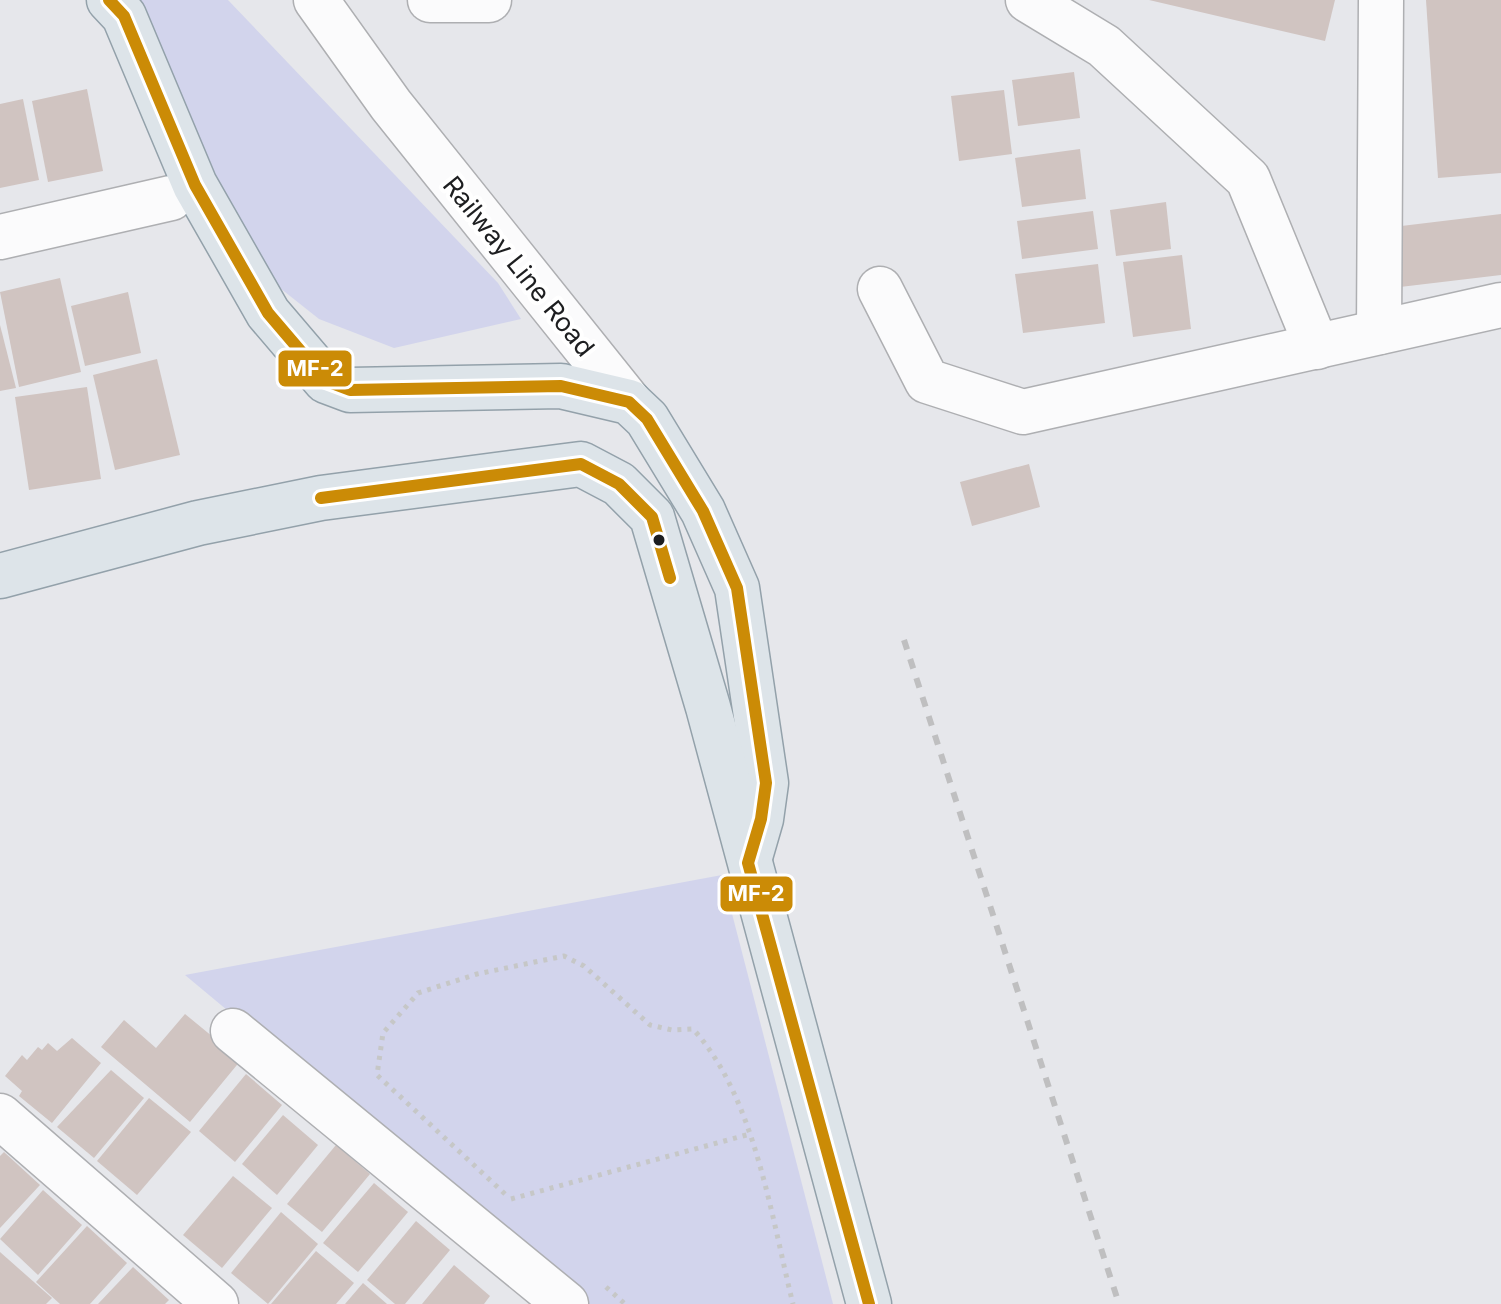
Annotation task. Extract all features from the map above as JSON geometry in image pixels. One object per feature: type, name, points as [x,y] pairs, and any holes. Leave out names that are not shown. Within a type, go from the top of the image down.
[{"type":"main road","points":[[109,0],[124,16],[195,185],[268,313],[326,381],[350,390],[561,386],[629,402]]},
{"type":"main road","name":"Railway Line Road","points":[[629,402],[647,419],[703,511],[737,588],[766,783],[761,819],[748,863]]},
{"type":"main road","points":[[0,576],[198,523],[321,498],[581,464],[619,484],[652,517],[869,1304]]},
{"type":"street","name":"Railway Line Road","points":[[316,0],[391,105],[629,402]]},
{"type":"street","points":[[430,0],[489,0]]},
{"type":"street","points":[[1028,0],[1104,46],[1248,179],[1317,347]]},
{"type":"street","points":[[1379,332],[1381,0]]},
{"type":"street","points":[[0,237],[171,198]]},
{"type":"street","points":[[880,289],[927,381],[1023,412],[1501,305]]},
{"type":"street","points":[[233,1031],[566,1304]]},
{"type":"street","points":[[0,1116],[216,1304]]},
{"type":"path","points":[[750,1134],[511,1199],[377,1075],[383,1033],[418,993],[477,974],[564,956],[584,966],[650,1025],[693,1029],[713,1050],[750,1134],[793,1304]]},
{"type":"shaded area","points":[[136,0],[228,0],[498,283],[521,319],[394,348],[319,319],[256,269]]},
{"type":"shaded area","points":[[722,875],[833,1304],[580,1304],[185,975]]},
{"type":"building","points":[[1149,0],[1335,0],[1325,41]]},
{"type":"building","points":[[1426,0],[1501,0],[1501,173],[1438,178]]},
{"type":"building","points":[[1074,72],[1080,118],[1018,126],[1012,80]]},
{"type":"building","points":[[87,89],[103,171],[48,182],[32,101]]},
{"type":"building","points":[[1004,90],[1012,154],[959,161],[951,96]]},
{"type":"building","points":[[23,99],[39,180],[0,188],[0,104]]},
{"type":"building","points":[[1080,149],[1086,199],[1022,207],[1015,158]]},
{"type":"building","points":[[1166,202],[1171,249],[1116,256],[1110,210]]},
{"type":"building","points":[[1093,211],[1098,249],[1022,259],[1017,221]]},
{"type":"building","points":[[1501,214],[1501,275],[1400,287],[1393,227]]},
{"type":"building","points":[[1182,255],[1191,329],[1133,337],[1123,262]]},
{"type":"building","points":[[1098,264],[1105,323],[1023,333],[1015,274]]},
{"type":"building","points":[[60,278],[81,372],[19,387],[0,292]]},
{"type":"building","points":[[128,292],[141,353],[85,366],[71,306]]},
{"type":"building","points":[[0,325],[16,388],[0,391]]},
{"type":"building","points":[[157,359],[180,455],[115,470],[93,375]]},
{"type":"building","points":[[87,387],[101,479],[29,490],[15,397]]},
{"type":"building","points":[[1029,464],[1040,507],[972,526],[960,482]]},
{"type":"building","points":[[185,1014],[241,1060],[190,1122],[101,1047],[124,1020],[156,1048]]},
{"type":"building","points":[[72,1038],[101,1063],[52,1123],[19,1096],[22,1091],[5,1076],[22,1055],[27,1060],[38,1047],[42,1050],[48,1043],[57,1051]]},
{"type":"building","points":[[111,1070],[144,1098],[94,1158],[57,1127]]},
{"type":"building","points":[[246,1074],[282,1105],[235,1162],[199,1131]]},
{"type":"building","points":[[149,1098],[191,1132],[137,1195],[97,1161]]},
{"type":"building","points":[[283,1115],[318,1145],[277,1195],[242,1164]]},
{"type":"building","points":[[336,1145],[370,1174],[322,1232],[287,1204]]},
{"type":"building","points":[[4,1152],[40,1185],[0,1228],[0,1156]]},
{"type":"building","points":[[233,1176],[272,1208],[222,1268],[183,1235]]},
{"type":"building","points":[[374,1183],[408,1212],[358,1272],[323,1243]]},
{"type":"building","points":[[43,1190],[82,1225],[38,1275],[0,1239]]},
{"type":"building","points":[[281,1212],[318,1244],[268,1304],[231,1273]]},
{"type":"building","points":[[416,1221],[450,1250],[405,1304],[395,1304],[367,1280]]},
{"type":"building","points":[[87,1226],[127,1263],[90,1304],[60,1304],[36,1282]]},
{"type":"building","points":[[316,1251],[354,1283],[336,1304],[271,1304]]},
{"type":"building","points":[[0,1252],[52,1298],[46,1304],[0,1304]]},
{"type":"building","points":[[454,1265],[490,1296],[484,1304],[422,1304]]},
{"type":"building","points":[[133,1267],[169,1300],[165,1304],[98,1304]]},
{"type":"building","points":[[363,1283],[387,1304],[345,1304]]},
{"type":"railway","points":[[904,640],[1119,1304]]},
{"type":"transit line","name":"MF-2","points":[[109,0],[124,16],[195,185],[268,313],[326,381],[350,390],[561,386],[629,402],[647,419],[703,511],[737,588],[766,783],[761,819],[748,863],[869,1304]]},
{"type":"transit line","name":"MF-2","points":[[321,498],[581,464],[619,484],[652,517],[670,578]]}]
